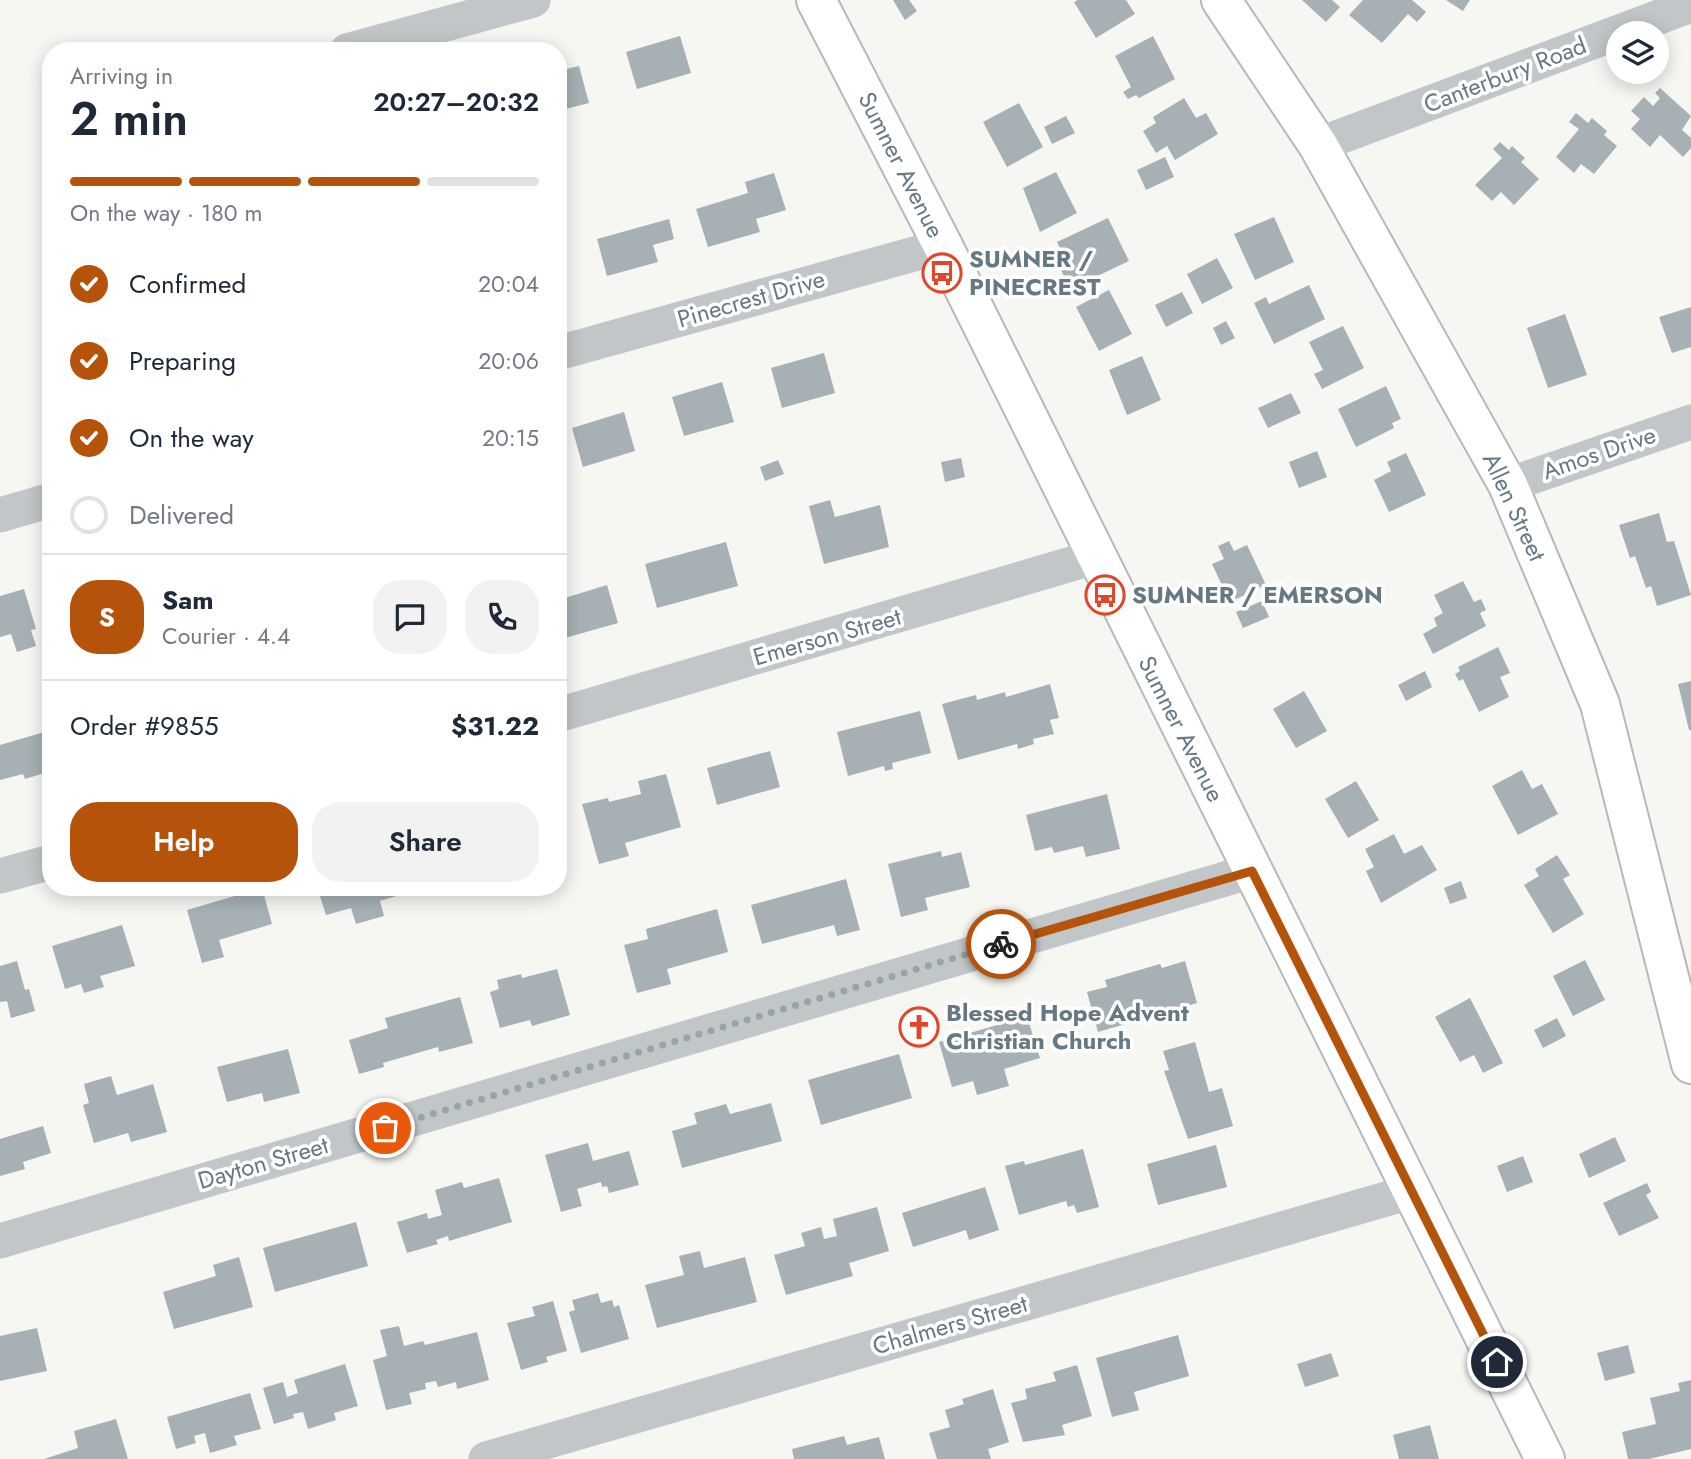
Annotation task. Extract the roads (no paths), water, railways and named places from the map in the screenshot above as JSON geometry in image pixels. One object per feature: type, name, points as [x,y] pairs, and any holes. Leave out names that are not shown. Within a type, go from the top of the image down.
[{"type":"main road","name":"Sumner Avenue","points":[[816,0],[943,246],[1095,557],[1414,1191],[1545,1459]]},
{"type":"main road","name":"Allen Street","points":[[1222,0],[1318,145],[1508,485],[1600,704],[1680,979],[1691,1064]]},
{"type":"street","points":[[380,42],[533,0]]},
{"type":"street","name":"Canterbury Road","points":[[1318,145],[1691,5]]},
{"type":"street","name":"Pinecrest Drive","points":[[567,350],[943,246]]},
{"type":"street","name":"Amos Drive","points":[[1508,485],[1691,422]]},
{"type":"street","points":[[0,515],[42,503]]},
{"type":"street","name":"Emerson Street","points":[[567,712],[1095,557]]},
{"type":"street","points":[[0,876],[42,864]]},
{"type":"street","name":"Dayton Street","points":[[0,1241],[1252,871]]},
{"type":"street","name":"Chalmers Street","points":[[486,1459],[1414,1191]]},
{"type":"place","name":"SUMNER / PINECREST","points":[[942,273]]},
{"type":"place","name":"SUMNER / EMERSON","points":[[1105,595]]},
{"type":"place","name":"Blessed Hope Advent Christian Church","points":[[919,1027]]}]
